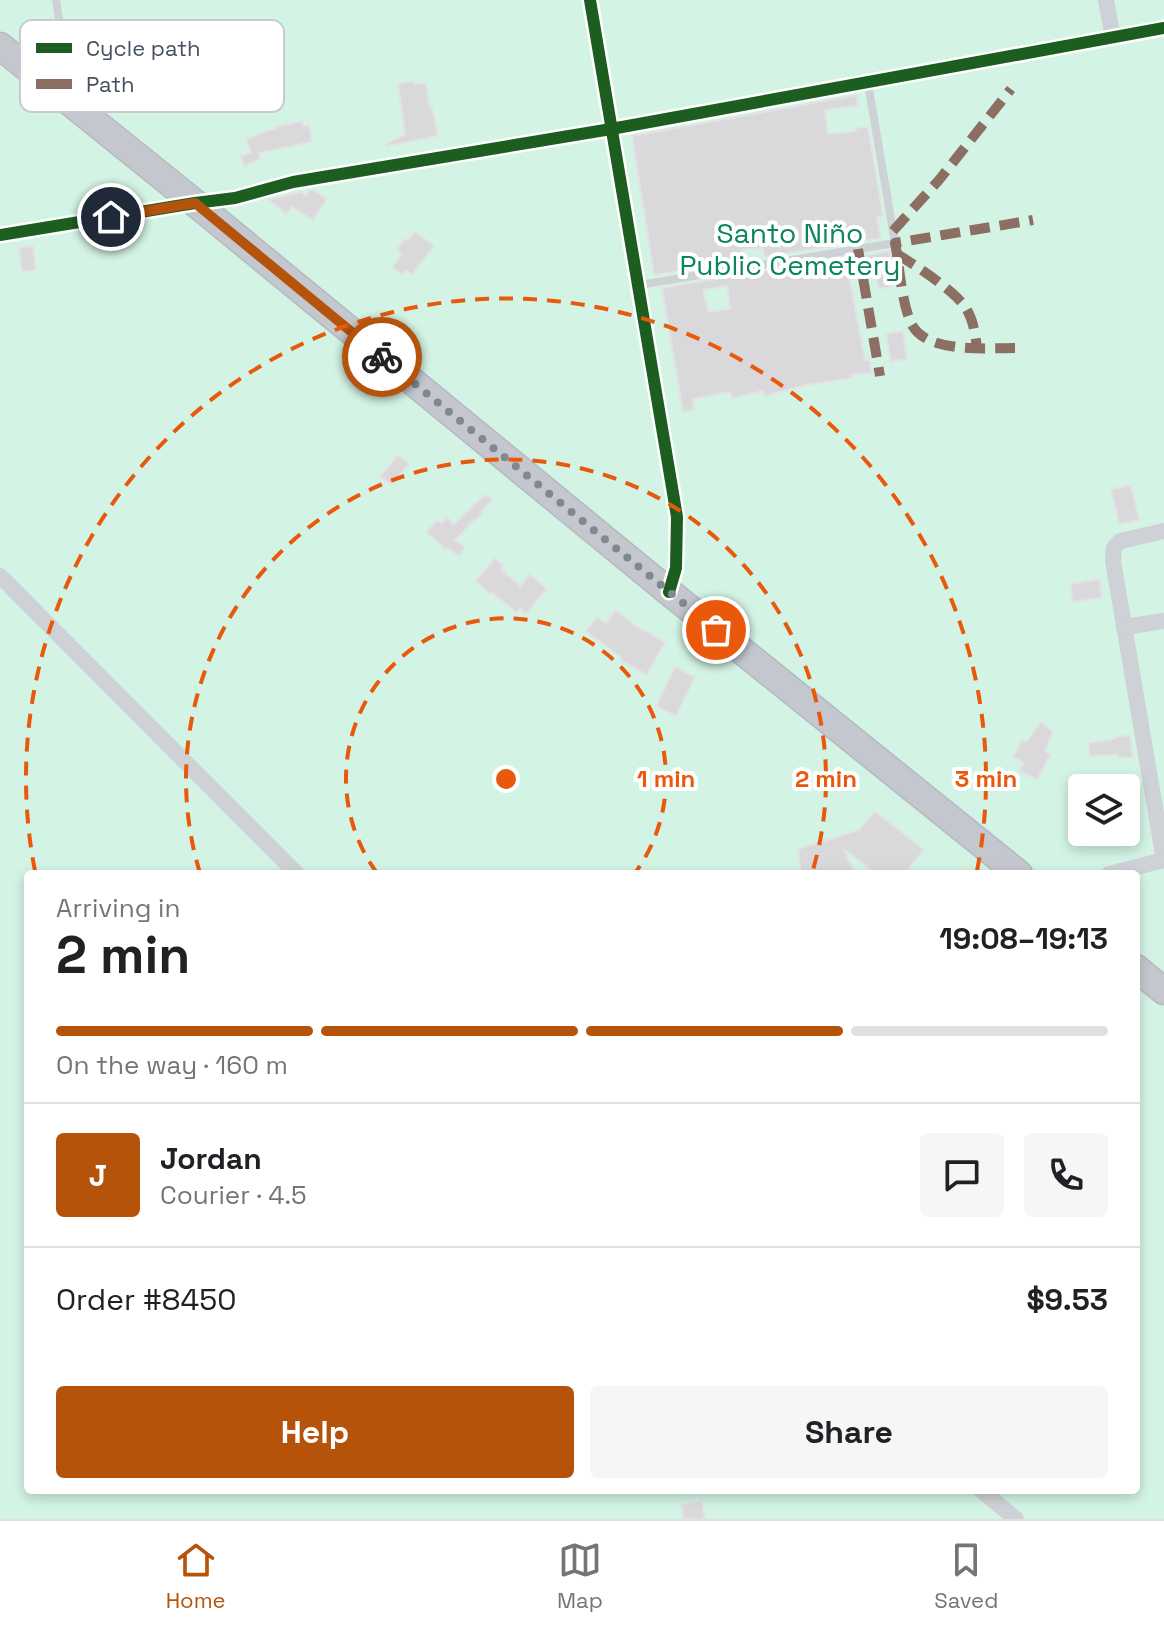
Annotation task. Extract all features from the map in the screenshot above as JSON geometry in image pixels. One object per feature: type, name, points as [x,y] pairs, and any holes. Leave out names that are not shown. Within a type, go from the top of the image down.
[{"type":"highway","points":[[0,46],[20,62]]},
{"type":"highway","points":[[82,112],[1014,870]]},
{"type":"highway","points":[[1140,971],[1164,991]]},
{"type":"street","points":[[590,0],[677,517],[676,568],[669,592]]},
{"type":"street","points":[[1106,0],[1113,38]]},
{"type":"street","points":[[0,235],[221,201],[293,182],[611,129],[1164,28]]},
{"type":"street","points":[[1125,870],[1164,860],[1113,561],[1114,548],[1120,541],[1164,531]]},
{"type":"street","points":[[0,576],[293,870]]},
{"type":"street","points":[[1124,627],[1164,621]]},
{"type":"street","points":[[986,1494],[1016,1519]]},
{"type":"lane","points":[[56,0],[59,20]]},
{"type":"lane","points":[[639,285],[895,243],[868,83]]},
{"type":"green space","name":"Santo Niño Public Cemetery","points":[[0,0],[1164,0],[1164,1519],[0,1519]]},
{"type":"building","points":[[413,81],[414,84],[426,83],[438,136],[387,146],[405,134],[398,84]]},
{"type":"building","points":[[857,95],[858,106],[825,110],[828,134],[868,127],[883,216],[877,218],[881,238],[764,257],[763,248],[741,250],[743,261],[654,275],[632,136]]},
{"type":"building","points":[[302,121],[303,126],[309,125],[312,142],[259,153],[261,159],[245,166],[240,157],[251,152],[246,140],[275,127]]},
{"type":"building","points":[[310,190],[327,199],[313,220],[292,207],[286,214],[269,200],[301,192],[306,196]]},
{"type":"building","points":[[415,231],[434,246],[412,275],[406,270],[403,275],[392,267],[402,254],[397,249]]},
{"type":"building","points":[[33,246],[36,270],[22,272],[19,248]]},
{"type":"building","points":[[890,251],[893,272],[887,273],[890,287],[879,289],[876,274],[871,275],[868,255]]},
{"type":"building","points":[[815,263],[816,272],[847,265],[865,360],[870,360],[872,373],[851,375],[852,378],[764,396],[763,391],[732,398],[730,392],[693,399],[694,410],[683,412],[662,288]],"holes":[[[727,286],[730,309],[709,312],[703,290]]]},
{"type":"building","points":[[903,331],[907,359],[891,362],[886,334]]},
{"type":"building","points":[[398,455],[409,464],[391,485],[380,476]]},
{"type":"building","points":[[1131,485],[1139,520],[1119,524],[1111,489]]},
{"type":"building","points":[[486,494],[492,500],[455,540],[465,547],[459,556],[446,550],[426,532],[437,520],[441,523],[447,517],[454,524]]},
{"type":"building","points":[[495,558],[504,566],[501,569],[520,586],[530,574],[547,589],[526,614],[520,608],[517,613],[475,581]]},
{"type":"building","points":[[1099,579],[1102,598],[1072,602],[1071,584]]},
{"type":"building","points":[[616,610],[636,626],[665,642],[647,675],[621,661],[622,658],[586,631],[597,617],[606,623]]},
{"type":"building","points":[[675,667],[695,677],[676,716],[656,706]]},
{"type":"building","points":[[1041,722],[1053,732],[1045,751],[1051,754],[1037,780],[1019,771],[1024,763],[1013,757],[1022,740],[1026,742]]},
{"type":"building","points":[[1130,735],[1133,758],[1118,757],[1117,754],[1090,757],[1088,743]]},
{"type":"building","points":[[875,811],[924,850],[907,870],[871,870],[844,849],[853,870],[801,870],[798,849],[859,830]]},
{"type":"building","points":[[702,1501],[705,1519],[684,1519],[681,1505]]},
{"type":"marked path","points":[[893,231],[939,180],[1011,89]]},
{"type":"marked path","points":[[1015,348],[943,345],[918,333],[905,304],[895,243],[1033,220]]},
{"type":"marked path","points":[[858,249],[880,376]]},
{"type":"marked path","points":[[897,254],[962,303],[971,319],[977,347]]},
{"type":"cycle path","points":[[590,0],[677,517],[676,568],[669,592]]},
{"type":"cycle path","points":[[0,235],[235,198],[293,182],[611,129],[1164,28]]},
{"type":"way so far","points":[[382,357],[716,630]]},
{"type":"route","points":[[111,217],[195,203],[382,357]]}]
